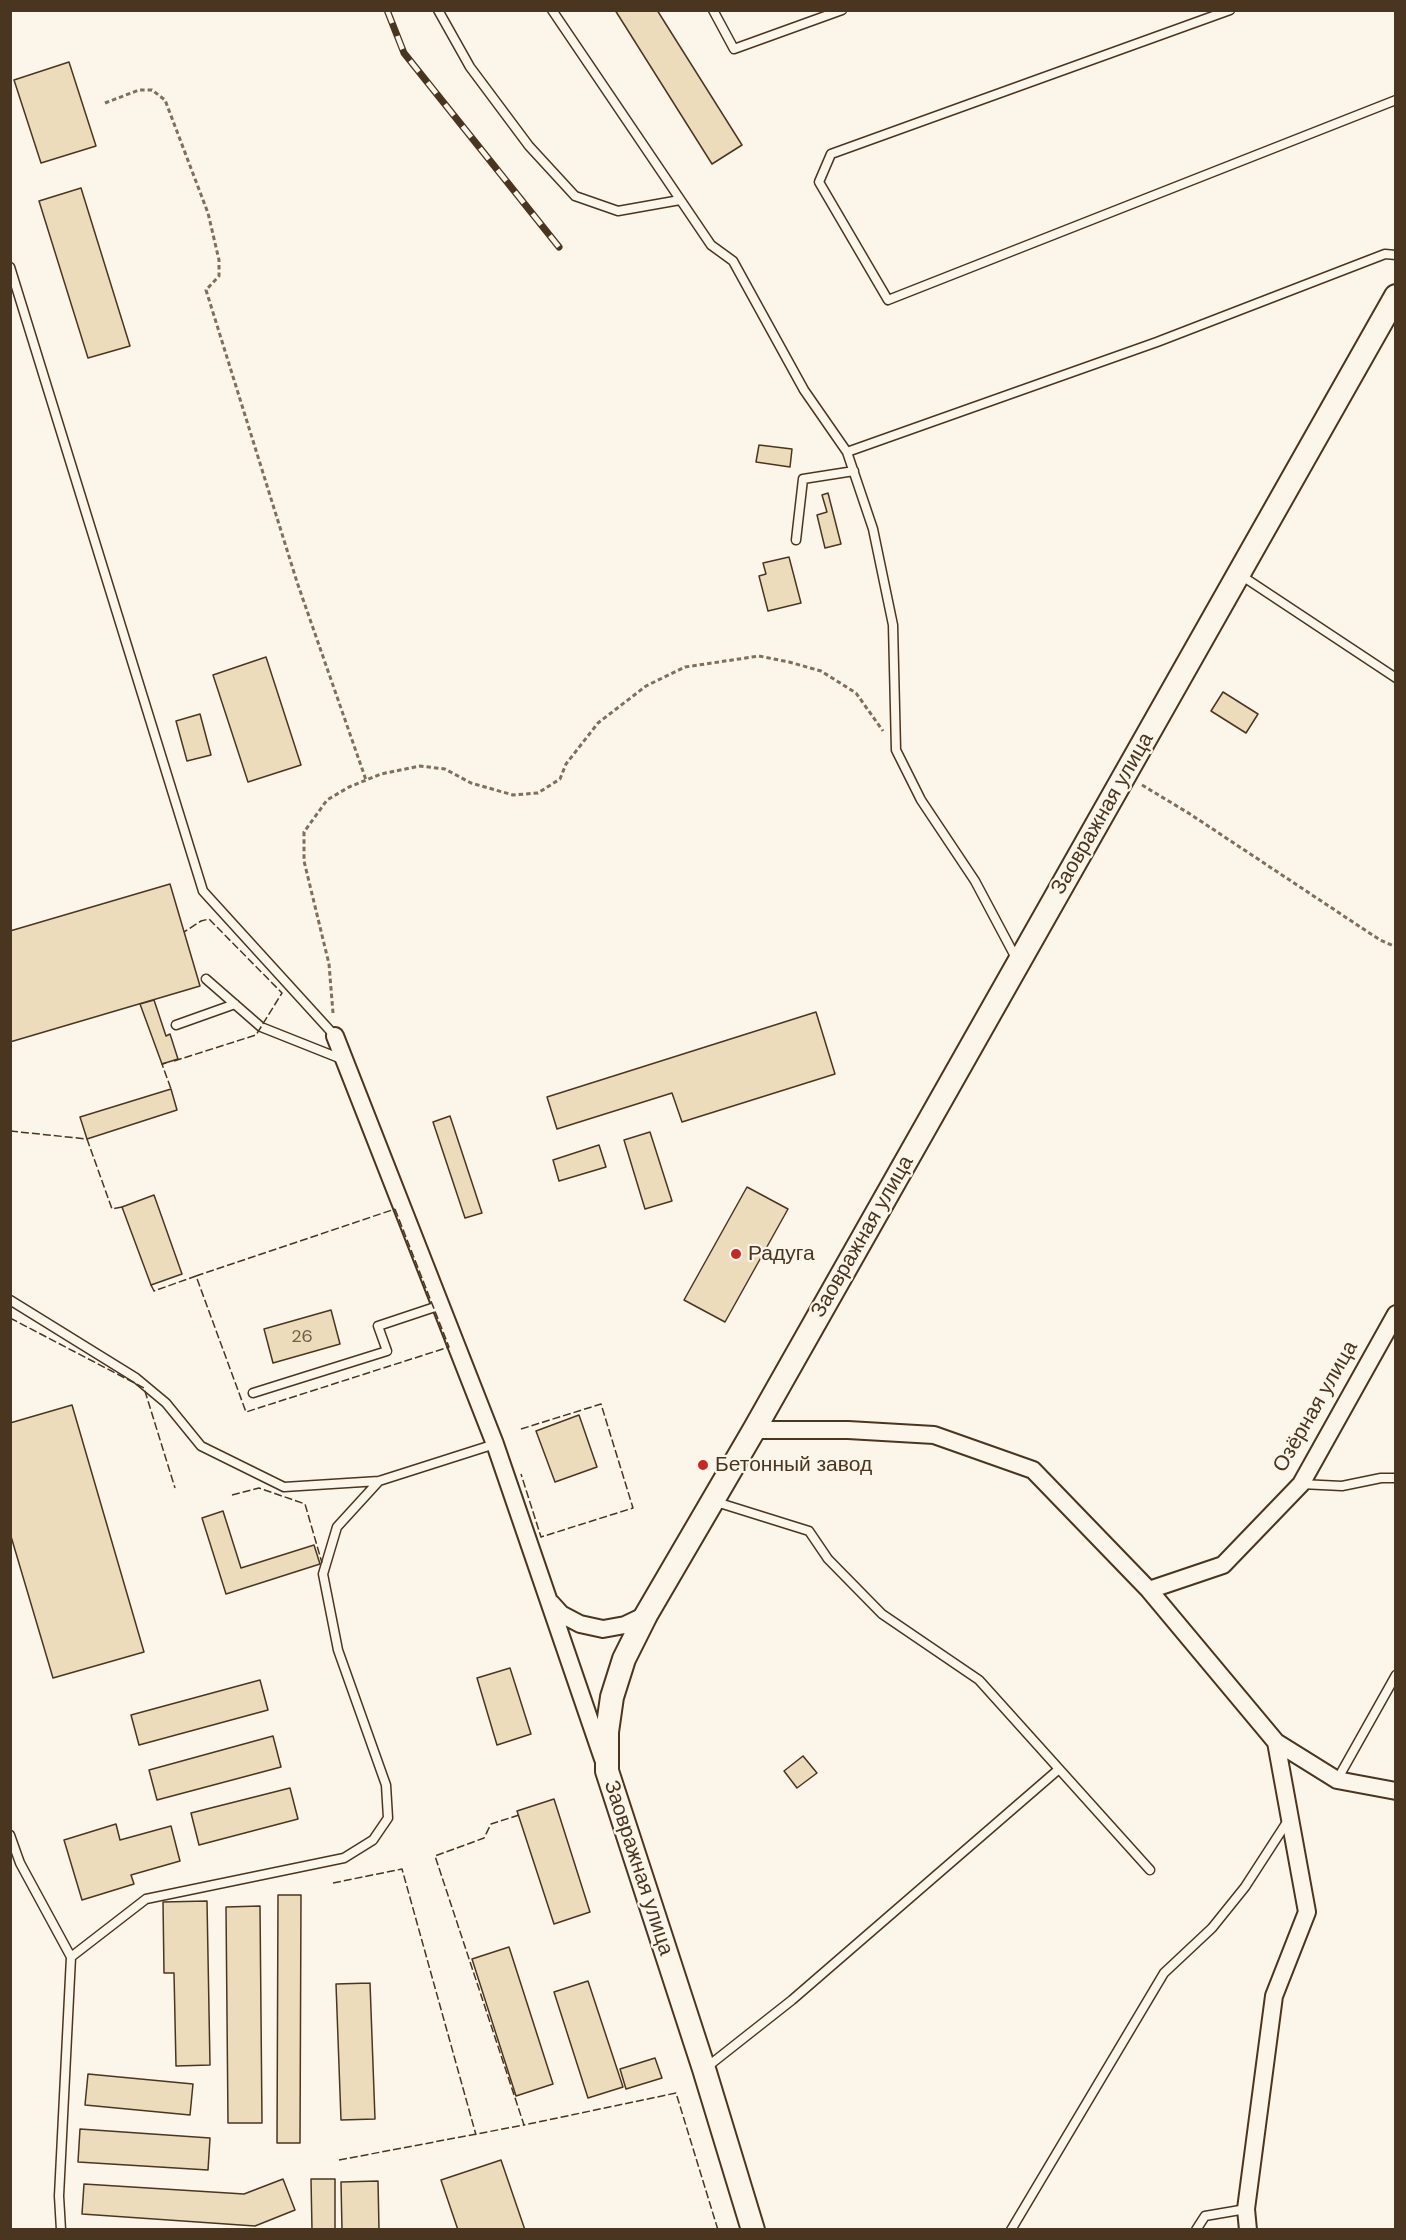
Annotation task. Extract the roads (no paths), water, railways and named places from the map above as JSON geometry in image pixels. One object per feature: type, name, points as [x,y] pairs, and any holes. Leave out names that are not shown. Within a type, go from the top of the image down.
[{"type":"street","name":"Заовражная улица","points":[[753,2229],[704,2069],[607,1771],[607,1732],[612,1697],[624,1659],[646,1615],[754,1430],[1395,296]]},
{"type":"street","points":[[335,1036],[495,1444],[607,1771]]},
{"type":"street","name":"Озёрная улица","points":[[1149,1590],[1223,1565],[1301,1484],[1395,1314]]},
{"type":"street","points":[[754,1430],[848,1430],[934,1435],[1033,1470],[1149,1590],[1276,1742],[1337,1780],[1395,1791]]},
{"type":"street","points":[[548,1600],[561,1614],[580,1624],[603,1629],[625,1625],[646,1615]]},
{"type":"street","points":[[1248,2229],[1246,2209],[1274,1996],[1307,1912],[1276,1742]]},
{"type":"lane","points":[[438,10],[470,68],[530,146],[575,196],[618,211],[680,200]]},
{"type":"lane","points":[[552,10],[711,245],[733,261],[804,390],[847,452],[873,529],[892,625],[896,750],[921,800],[975,880],[1018,964]]},
{"type":"lane","points":[[713,10],[734,50],[842,10]]},
{"type":"lane","points":[[1230,10],[831,154],[819,182],[888,300],[1395,100]]},
{"type":"lane","points":[[847,452],[1157,342],[1385,254],[1395,255]]},
{"type":"lane","points":[[10,267],[203,891],[335,1036]]},
{"type":"lane","points":[[796,540],[803,479],[854,471]]},
{"type":"lane","points":[[1239,573],[1395,678]]},
{"type":"lane","points":[[206,979],[261,1027],[345,1060]]},
{"type":"lane","points":[[176,1025],[235,1004]]},
{"type":"lane","points":[[10,1300],[136,1378],[166,1403],[201,1446],[284,1487],[379,1481],[495,1444]]},
{"type":"lane","points":[[253,1393],[387,1351],[378,1326],[441,1305]]},
{"type":"lane","points":[[1301,1484],[1342,1486],[1381,1478],[1395,1478]]},
{"type":"lane","points":[[71,1957],[146,1899],[344,1858],[373,1840],[388,1818],[386,1785],[338,1650],[323,1574],[337,1527],[379,1481]]},
{"type":"lane","points":[[713,1501],[809,1531],[828,1558],[882,1614],[980,1680],[1150,1870]]},
{"type":"lane","points":[[1337,1780],[1395,1675]]},
{"type":"lane","points":[[704,2069],[792,2000],[1059,1769]]},
{"type":"lane","points":[[1011,2229],[1164,1973],[1212,1928],[1245,1887],[1290,1819]]},
{"type":"lane","points":[[10,1835],[20,1863],[71,1957],[59,2196],[61,2229]]},
{"type":"lane","points":[[1196,2229],[1205,2216],[1246,2209]]},
{"type":"railway","points":[[387,10],[404,53],[559,247]]},
{"type":"place","name":"Радуга","points":[[736,1254]]},
{"type":"place","name":"Бетонный завод","points":[[703,1465]]}]
